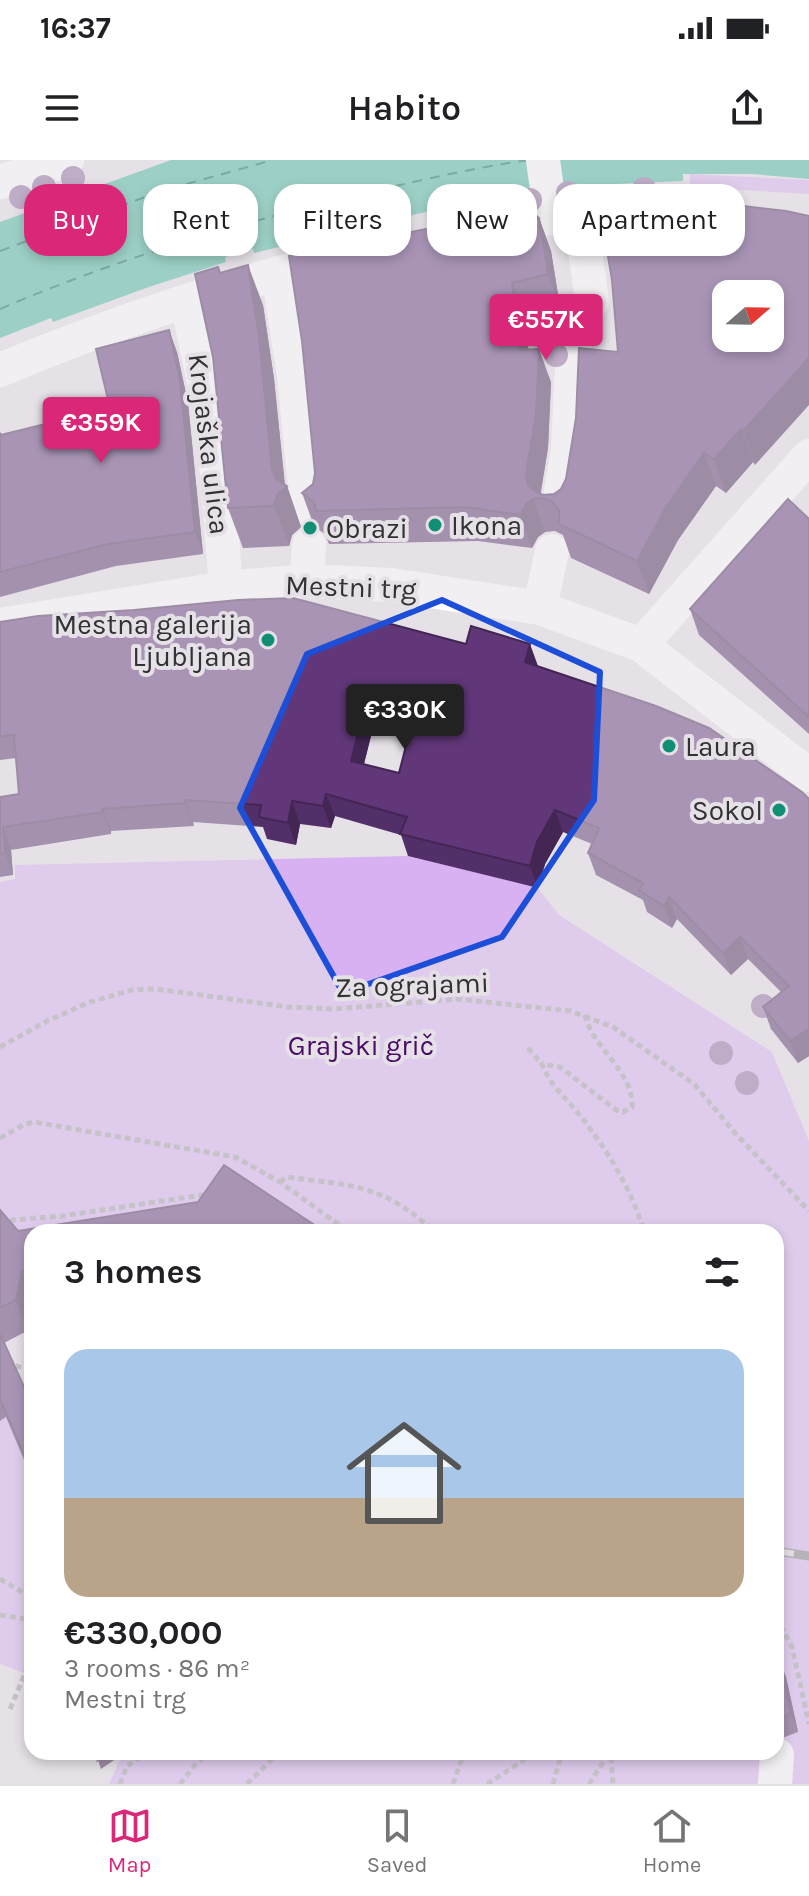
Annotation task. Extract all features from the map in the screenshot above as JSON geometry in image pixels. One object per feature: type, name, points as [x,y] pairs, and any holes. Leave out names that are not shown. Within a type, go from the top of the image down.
[{"type":"street","points":[[0,182],[67,160]]},
{"type":"street","points":[[0,370],[81,337],[187,302],[278,273],[348,256]]},
{"type":"street","points":[[558,509],[568,450],[577,328],[592,301],[576,256]]},
{"type":"street","points":[[278,273],[294,376],[307,508]]},
{"type":"street","name":"Krojaška ulica","points":[[187,302],[208,400],[226,588]]},
{"type":"street","points":[[641,645],[803,476]]},
{"type":"street","points":[[307,581],[309,545]]},
{"type":"street","points":[[540,608],[552,551]]},
{"type":"street","name":"Mestni trg","points":[[0,625],[226,588],[307,581],[392,585],[540,608],[641,645],[809,775]]},
{"type":"path","name":"Za ograjami","points":[[0,1047],[90,1002],[132,990],[156,989],[289,1007],[334,1009],[458,999],[540,1006],[585,1015],[613,1027],[694,1084],[736,1134],[809,1211]]},
{"type":"path","points":[[542,1064],[560,1067],[616,1110],[623,1112],[632,1107],[629,1089],[594,1037],[585,1015]]},
{"type":"path","points":[[528,1048],[542,1064],[546,1077],[580,1115],[620,1176],[642,1224]]},
{"type":"path","points":[[0,1138],[28,1123],[49,1124],[235,1157],[280,1182],[335,1224]]},
{"type":"path","points":[[280,1182],[287,1177],[361,1186],[399,1203],[425,1224]]},
{"type":"path","points":[[0,1221],[90,1212],[220,1192]]},
{"type":"path","points":[[0,1355],[6,1363],[24,1369]]},
{"type":"path","points":[[0,1579],[24,1593]]},
{"type":"path","points":[[0,1615],[24,1619]]},
{"type":"path","points":[[784,1632],[792,1647],[809,1724]]},
{"type":"path","points":[[10,1709],[24,1676]]},
{"type":"path","points":[[120,1784],[127,1766],[136,1760]]},
{"type":"path","points":[[180,1784],[200,1760]]},
{"type":"path","points":[[247,1784],[271,1760]]},
{"type":"path","points":[[453,1784],[461,1760]]},
{"type":"path","points":[[487,1784],[523,1760]]},
{"type":"path","points":[[553,1784],[560,1760]]},
{"type":"path","points":[[589,1784],[605,1760]]},
{"type":"path","points":[[611,1760],[613,1784]]},
{"type":"highlighted area","points":[[442,600],[600,672],[594,800],[502,937],[343,993],[240,808],[307,654]]},
{"type":"green space","points":[[690,174],[809,180],[809,194],[745,190],[745,184],[690,184]]},
{"type":"green space","name":"Grajski grič","points":[[408,856],[538,888],[559,915],[772,1052],[809,1141],[809,1784],[109,1784],[120,1760],[784,1760],[784,1224],[24,1224],[24,1234],[0,1234],[0,882],[15,879],[15,865]]},
{"type":"green space","points":[[6,1417],[24,1460],[24,1673],[0,1664],[0,1421]]},
{"type":"shaded area","points":[[171,160],[809,160],[809,179],[751,174],[683,174],[683,181],[569,183],[537,187],[537,184],[427,184],[427,212],[411,215],[411,184],[274,184],[274,248],[258,252],[258,184],[143,184],[143,256],[228,256],[225,257],[226,262],[53,322],[51,318],[0,338],[0,222],[24,213],[24,256],[127,256],[127,184],[105,184]]},
{"type":"building","points":[[745,206],[809,216],[809,358],[714,459],[704,453],[666,507],[637,561],[559,524],[559,511],[553,502],[543,498],[526,504],[520,515],[466,507],[316,511],[314,502],[302,493],[313,484],[315,473],[302,341],[289,256],[411,256],[411,232],[427,229],[427,256],[537,256],[537,216],[539,218],[548,274],[512,283],[520,350],[539,349],[536,414],[526,473],[527,483],[543,495],[554,494],[566,479],[576,418],[579,348],[618,352],[608,256],[745,256]]},
{"type":"building","points":[[248,265],[259,338],[272,470],[277,480],[287,486],[277,494],[274,506],[228,508],[213,357],[195,274],[218,267],[220,273]]},
{"type":"building","points":[[169,330],[180,381],[195,532],[108,544],[0,572],[0,433],[110,408],[96,349]]},
{"type":"building","points":[[788,499],[809,519],[809,717],[690,609]]},
{"type":"building","points":[[293,598],[466,644],[471,626],[530,644],[525,662],[656,706],[709,728],[802,792],[809,799],[809,1032],[807,1030],[790,1041],[763,1007],[789,986],[740,937],[723,953],[669,897],[664,906],[639,890],[643,883],[588,853],[599,828],[555,810],[537,842],[530,866],[400,834],[407,817],[326,794],[323,806],[292,801],[288,823],[259,817],[261,805],[185,800],[185,803],[103,809],[103,812],[3,827],[5,853],[0,854],[0,797],[19,794],[14,735],[0,736],[0,622],[38,616]],"holes":[[[367,698],[415,711],[399,773],[351,761]]]},
{"type":"building","points":[[224,1165],[313,1224],[61,1224],[198,1202]]},
{"type":"building","points":[[0,1210],[18,1231],[24,1230],[24,1271],[16,1300],[0,1308]]},
{"type":"building","points":[[0,1334],[24,1387],[24,1454],[0,1399]]},
{"type":"building","points":[[784,1682],[791,1714],[784,1717]]},
{"type":"ferry route","points":[[0,251],[161,191],[273,160]]},
{"type":"ferry route","points":[[0,309],[124,261],[251,222],[433,178],[529,160]]},
{"type":"railway","points":[[784,1552],[809,1556]]},
{"type":"place","name":"Ikona","points":[[435,525]]},
{"type":"place","name":"Obrazi","points":[[310,528]]},
{"type":"place","name":"Mestna galerija Ljubljana","points":[[268,640]]},
{"type":"place","name":"Laura","points":[[669,746]]},
{"type":"place","name":"Sokol","points":[[779,810]]}]
